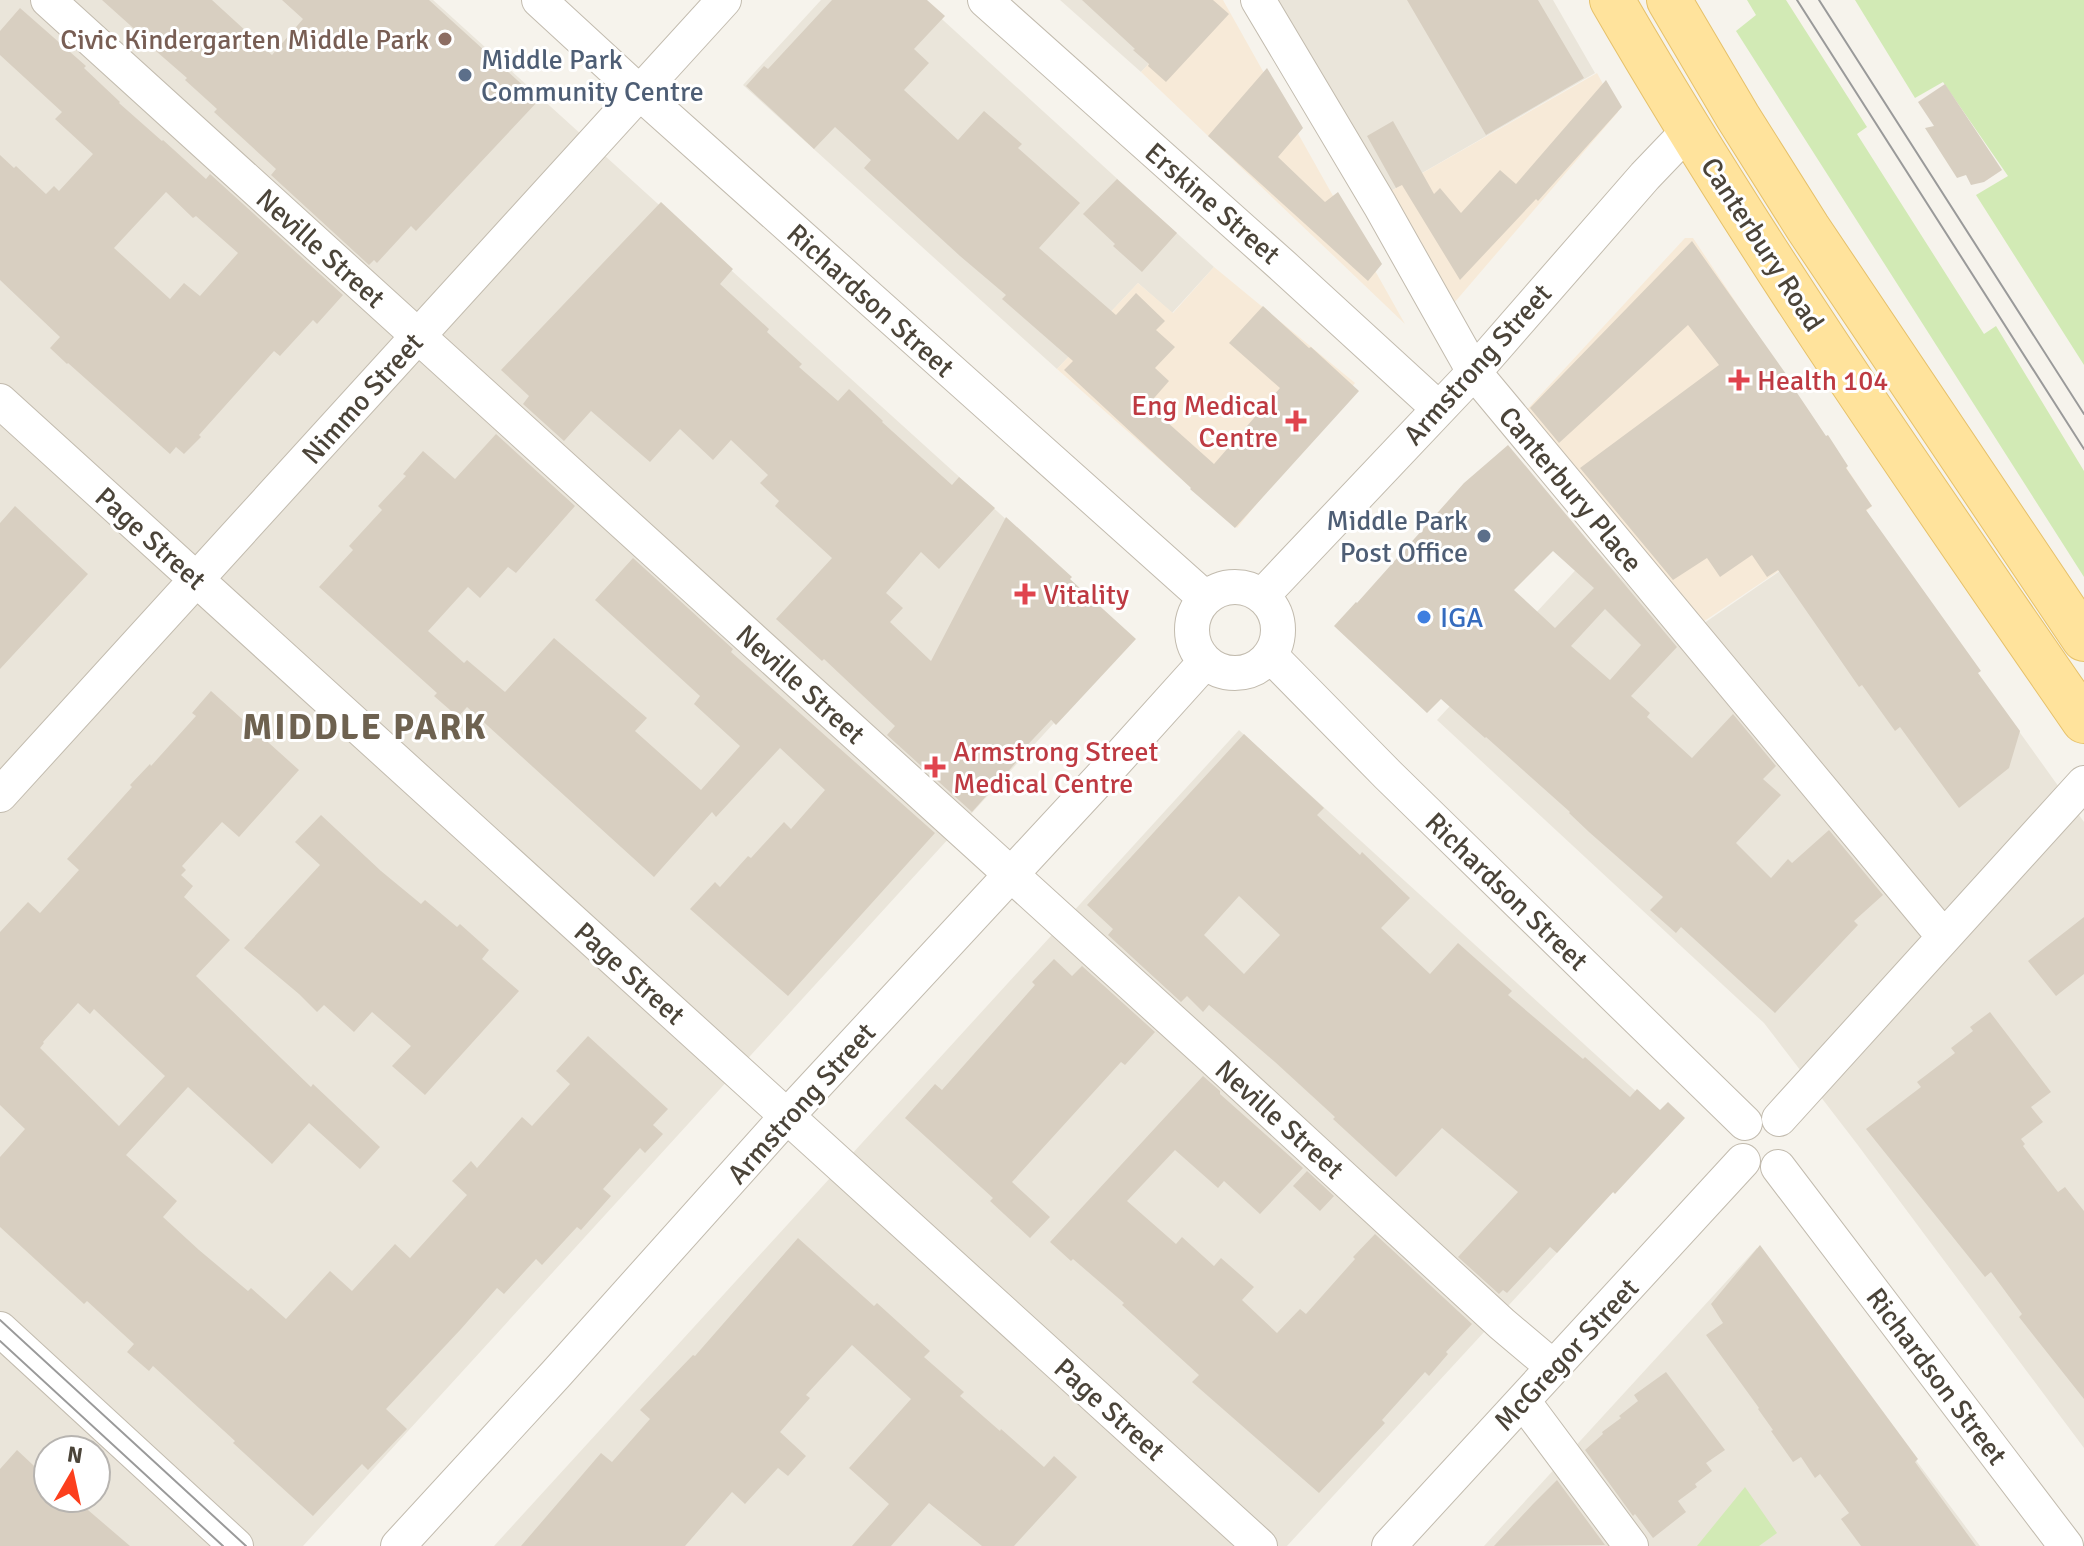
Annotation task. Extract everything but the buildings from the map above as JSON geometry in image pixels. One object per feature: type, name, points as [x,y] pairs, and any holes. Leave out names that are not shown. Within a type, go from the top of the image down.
[{"type":"main road","name":"Canterbury Road","points":[[1612,0],[1749,225],[1916,477],[2084,721]]},
{"type":"main road","name":"Canterbury Road","points":[[1669,0],[1808,228],[2084,639]]},
{"type":"street","name":"Neville Street","points":[[48,0],[1502,1324],[1553,1367]]},
{"type":"street","name":"Richardson Street","points":[[539,0],[1205,598]]},
{"type":"street","name":"Nimmo Street","points":[[0,795],[724,0]]},
{"type":"street","name":"Erskine Street","points":[[985,0],[1438,408]]},
{"type":"street","name":"Canterbury Place","points":[[1258,0],[1380,205],[1474,372],[1944,937]]},
{"type":"street","name":"Armstrong Street","points":[[1262,596],[1474,372],[1689,130]]},
{"type":"street","name":"Page Street","points":[[0,401],[1260,1546]]},
{"type":"street","points":[[1227,587],[1251,590],[1262,596],[1271,605],[1279,630],[1271,656],[1246,673],[1232,674],[1217,670],[1205,662],[1196,650],[1192,637],[1196,609],[1205,598],[1227,587]]},
{"type":"street","name":"Richardson Street","points":[[1271,656],[1388,775],[1745,1123]]},
{"type":"street","name":"Armstrong Street","points":[[398,1546],[787,1116],[1205,662]]},
{"type":"street","points":[[1779,1119],[2084,783]]},
{"type":"street","points":[[1760,1115],[1779,1119],[1790,1133],[1792,1143],[1789,1157],[1770,1171],[1751,1168],[1738,1153],[1737,1139],[1745,1123],[1760,1115]]},
{"type":"street","name":"McGregor Street","points":[[1389,1546],[1743,1161]]},
{"type":"street","name":"Richardson Street","points":[[1778,1167],[2066,1546]]},
{"type":"street","points":[[0,1329],[236,1546]]},
{"type":"street","points":[[1523,1401],[1631,1546]]},
{"type":"shaded area","points":[[0,0],[433,0],[1030,541],[948,630],[1054,723],[303,1546],[0,1546]]},
{"type":"shaded area","points":[[821,0],[921,0],[1214,267],[1172,313],[1138,283],[1057,369],[743,85]]},
{"type":"shaded area","points":[[1060,0],[1209,0],[1141,72]]},
{"type":"shaded area","points":[[1209,0],[1223,0],[1405,324],[1141,72]]},
{"type":"shaded area","points":[[1278,0],[1553,0],[1595,73],[1391,191]]},
{"type":"shaded area","points":[[1597,73],[1618,112],[1454,303],[1391,191]]},
{"type":"shaded area","points":[[1685,238],[1693,238],[1872,506],[1700,624],[1521,416]]},
{"type":"shaded area","points":[[1214,267],[1355,383],[1237,528],[1057,369],[1138,283],[1173,313]]},
{"type":"shaded area","points":[[1863,514],[2084,822],[2084,1448],[1764,1023],[1437,720],[1595,549],[1678,641]]},
{"type":"shaded area","points":[[1239,730],[1674,1126],[1287,1546],[494,1546]]},
{"type":"shaded area","points":[[1757,1248],[1980,1546],[1484,1546]]},
{"type":"green space","points":[[1747,0],[1786,0],[1867,127],[1857,134],[1984,334],[1996,326],[2084,471],[2084,577],[1736,31],[1756,15]]},
{"type":"green space","points":[[1855,0],[2084,0],[2084,365],[1976,195],[2008,176],[1943,82],[1915,98]]},
{"type":"green space","points":[[1745,1487],[1777,1533],[1759,1546],[1697,1546]]},
{"type":"tram line","points":[[1797,0],[2084,449]]},
{"type":"tram line","points":[[1819,0],[2084,414]]},
{"type":"tram line","points":[[0,1320],[246,1546]]},
{"type":"tram line","points":[[0,1341],[223,1546]]},
{"type":"place","name":"Civic Kindergarten Middle Park","points":[[445,39]]},
{"type":"place","name":"Middle Park Community Centre","points":[[465,75]]},
{"type":"place","name":"Health 104","points":[[1739,380]]},
{"type":"place","name":"Eng Medical Centre","points":[[1296,421]]},
{"type":"place","name":"Middle Park Post Office","points":[[1484,536]]},
{"type":"place","name":"Vitality","points":[[1025,594]]},
{"type":"place","name":"IGA","points":[[1424,617]]},
{"type":"place","name":"Armstrong Street Medical Centre","points":[[935,767]]},
{"type":"district","name":"MIDDLE PARK","points":[[365,726]]}]
